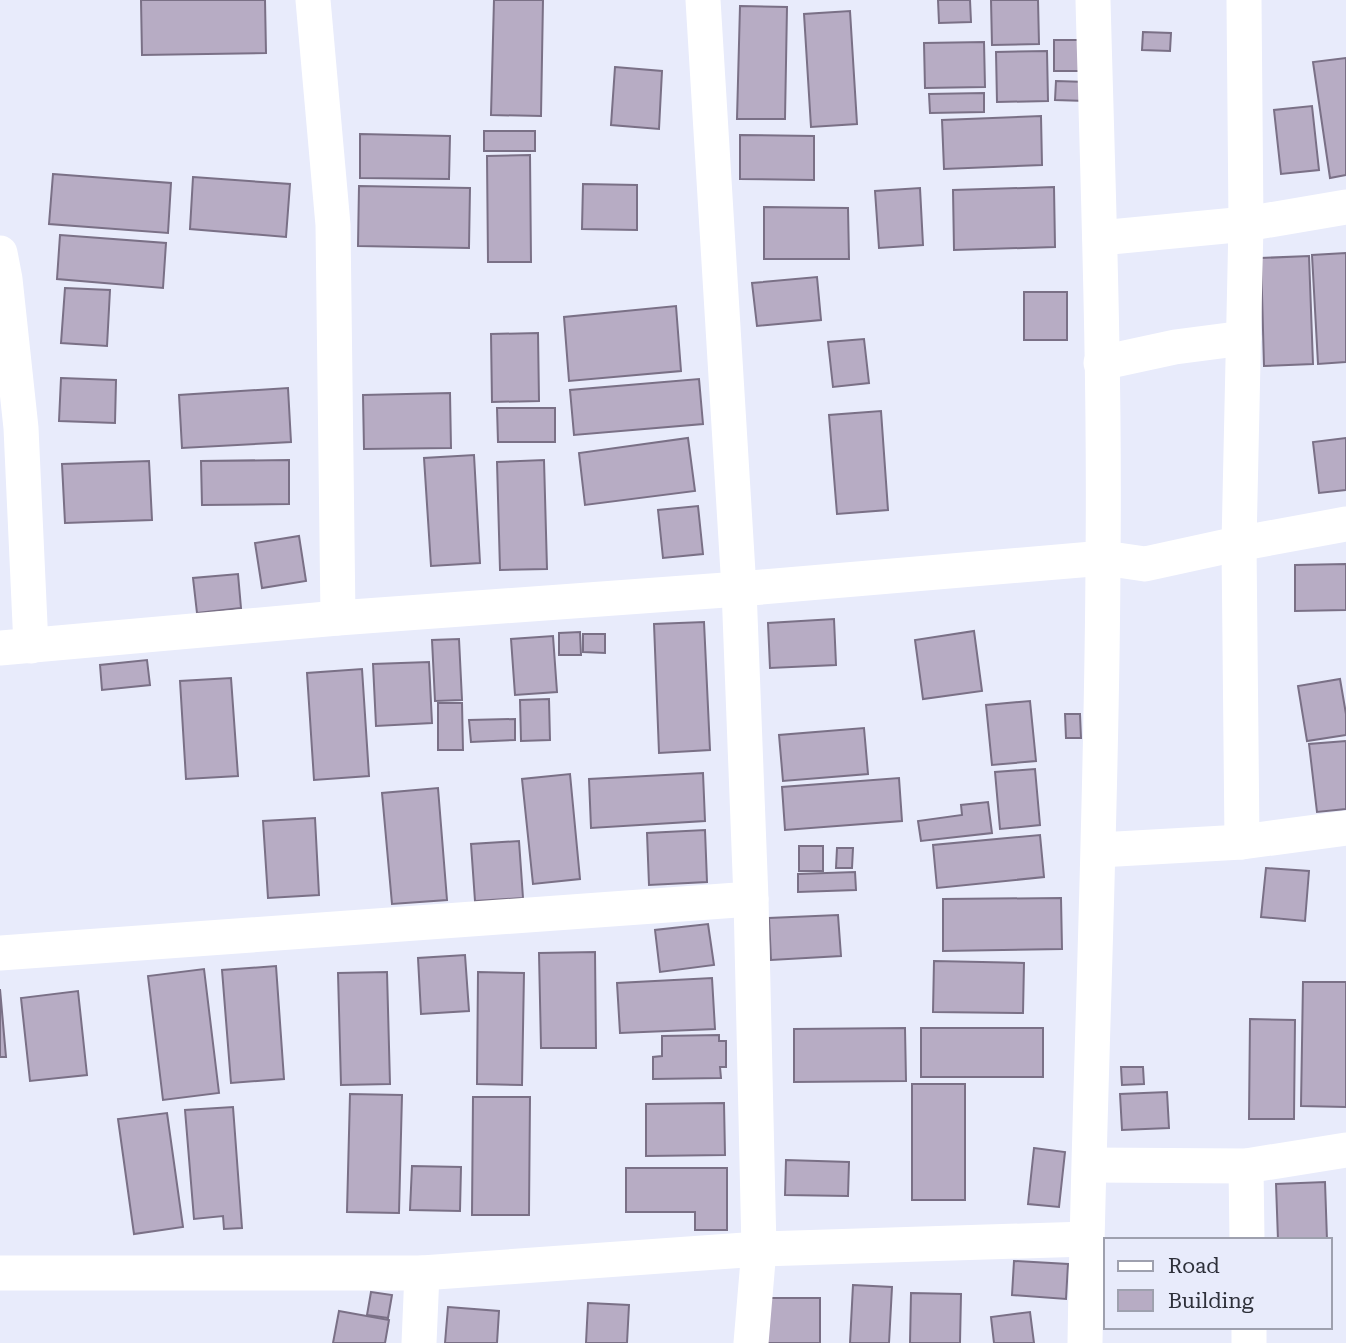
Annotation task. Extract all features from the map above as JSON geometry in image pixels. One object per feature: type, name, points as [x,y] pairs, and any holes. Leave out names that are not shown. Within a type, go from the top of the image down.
[{"type":"street","points":[[313,0],[333,225],[338,618]]},
{"type":"street","points":[[703,0],[739,589],[751,899],[759,1249],[751,1343]]},
{"type":"street","points":[[1085,1343],[1104,558],[1100,239],[1093,0]]},
{"type":"street","points":[[1242,842],[1239,544],[1246,224],[1244,0]]},
{"type":"street","points":[[1100,239],[1246,224],[1346,208]]},
{"type":"street","points":[[0,253],[4,305],[22,428],[15,647],[338,618],[739,589],[1104,558],[1145,564],[1346,524]]},
{"type":"street","points":[[1101,363],[1175,347],[1244,338]]},
{"type":"street","points":[[1099,850],[1242,842],[1346,828]]},
{"type":"street","points":[[0,953],[751,899]]},
{"type":"street","points":[[1090,1165],[1246,1166],[1346,1150]]},
{"type":"street","points":[[1246,1166],[1247,1238]]},
{"type":"street","points":[[0,1273],[422,1273],[759,1249],[1087,1239]]},
{"type":"street","points":[[419,1343],[422,1273]]},
{"type":"building","points":[[141,0],[265,0],[266,53],[142,55]]},
{"type":"building","points":[[494,0],[543,0],[541,116],[491,115]]},
{"type":"building","points":[[938,0],[970,0],[971,22],[939,23]]},
{"type":"building","points":[[991,0],[1038,0],[1039,44],[992,45]]},
{"type":"building","points":[[740,6],[787,7],[785,119],[737,119]]},
{"type":"building","points":[[850,11],[857,124],[811,127],[804,14]]},
{"type":"building","points":[[1143,32],[1171,33],[1170,51],[1142,50]]},
{"type":"building","points":[[1054,40],[1091,40],[1091,71],[1054,71]]},
{"type":"building","points":[[984,42],[985,87],[925,88],[924,43]]},
{"type":"building","points":[[1047,51],[1048,101],[997,102],[996,52]]},
{"type":"building","points":[[1346,58],[1346,175],[1330,178],[1313,62]]},
{"type":"building","points":[[615,67],[662,71],[659,129],[611,125]]},
{"type":"building","points":[[1056,81],[1087,82],[1086,101],[1055,100]]},
{"type":"building","points":[[984,93],[984,112],[930,113],[929,94]]},
{"type":"building","points":[[1312,106],[1319,170],[1281,174],[1274,110]]},
{"type":"building","points":[[1041,116],[1042,165],[944,169],[942,120]]},
{"type":"building","points":[[484,131],[535,131],[535,151],[484,151]]},
{"type":"building","points":[[360,134],[450,136],[449,179],[360,178]]},
{"type":"building","points":[[740,135],[814,136],[814,180],[740,179]]},
{"type":"building","points":[[530,155],[531,262],[488,262],[487,156]]},
{"type":"building","points":[[53,174],[171,183],[168,233],[49,224]]},
{"type":"building","points":[[193,177],[290,184],[286,237],[190,229]]},
{"type":"building","points":[[583,184],[637,185],[637,230],[582,229]]},
{"type":"building","points":[[359,186],[470,188],[469,248],[358,246]]},
{"type":"building","points":[[1054,187],[1055,247],[954,250],[953,190]]},
{"type":"building","points":[[920,188],[923,245],[879,248],[875,191]]},
{"type":"building","points":[[764,207],[848,208],[849,259],[764,259]]},
{"type":"building","points":[[60,235],[166,243],[163,288],[57,279]]},
{"type":"building","points":[[1346,253],[1346,362],[1318,364],[1312,255]]},
{"type":"building","points":[[1309,256],[1313,364],[1264,366],[1261,258]]},
{"type":"building","points":[[817,277],[821,320],[757,326],[752,283]]},
{"type":"building","points":[[65,288],[110,290],[107,346],[61,343]]},
{"type":"building","points":[[1024,292],[1067,292],[1067,340],[1024,340]]},
{"type":"building","points":[[676,306],[681,371],[569,381],[564,317]]},
{"type":"building","points":[[538,333],[539,401],[492,402],[491,334]]},
{"type":"building","points":[[864,339],[869,383],[833,387],[828,342]]},
{"type":"building","points":[[61,378],[116,380],[115,423],[59,421]]},
{"type":"building","points":[[699,379],[703,424],[574,435],[570,390]]},
{"type":"building","points":[[288,388],[291,442],[182,448],[179,395]]},
{"type":"building","points":[[450,393],[451,448],[364,449],[363,395]]},
{"type":"building","points":[[497,408],[555,408],[555,442],[498,442]]},
{"type":"building","points":[[881,411],[888,510],[837,514],[829,415]]},
{"type":"building","points":[[688,438],[695,491],[585,505],[579,453]]},
{"type":"building","points":[[1346,438],[1346,490],[1319,493],[1313,442]]},
{"type":"building","points":[[474,455],[480,563],[431,566],[424,458]]},
{"type":"building","points":[[289,460],[289,504],[202,505],[201,461]]},
{"type":"building","points":[[544,460],[547,569],[500,570],[497,462]]},
{"type":"building","points":[[149,461],[152,520],[65,523],[62,464]]},
{"type":"building","points":[[698,506],[703,554],[663,558],[658,510]]},
{"type":"building","points":[[299,536],[306,581],[262,588],[255,543]]},
{"type":"building","points":[[1346,564],[1346,610],[1295,611],[1295,565]]},
{"type":"building","points":[[238,574],[241,608],[197,613],[193,578]]},
{"type":"building","points":[[834,619],[836,665],[770,668],[768,623]]},
{"type":"building","points":[[704,622],[710,750],[659,753],[654,624]]},
{"type":"building","points":[[974,631],[982,691],[923,699],[915,640]]},
{"type":"building","points":[[580,632],[581,655],[559,655],[559,633]]},
{"type":"building","points":[[583,634],[605,634],[605,653],[583,652]]},
{"type":"building","points":[[553,636],[557,692],[515,695],[511,639]]},
{"type":"building","points":[[459,639],[462,700],[435,701],[432,640]]},
{"type":"building","points":[[147,660],[150,685],[102,690],[100,665]]},
{"type":"building","points":[[429,662],[432,723],[376,726],[373,664]]},
{"type":"building","points":[[362,669],[369,776],[314,780],[307,673]]},
{"type":"building","points":[[231,678],[238,776],[186,779],[180,681]]},
{"type":"building","points":[[1340,679],[1346,714],[1346,735],[1307,741],[1298,686]]},
{"type":"building","points":[[549,699],[550,740],[521,741],[520,700]]},
{"type":"building","points":[[1030,701],[1036,761],[992,765],[986,705]]},
{"type":"building","points":[[438,703],[462,703],[463,750],[438,750]]},
{"type":"building","points":[[1065,714],[1080,714],[1081,738],[1066,738]]},
{"type":"building","points":[[515,719],[515,740],[471,742],[469,720]]},
{"type":"building","points":[[864,728],[868,774],[783,781],[779,735]]},
{"type":"building","points":[[1346,741],[1346,809],[1317,812],[1309,744]]},
{"type":"building","points":[[1035,769],[1040,825],[1000,829],[995,772]]},
{"type":"building","points":[[703,773],[705,821],[591,828],[589,779]]},
{"type":"building","points":[[570,774],[580,879],[533,884],[522,779]]},
{"type":"building","points":[[899,778],[902,821],[785,830],[782,787]]},
{"type":"building","points":[[438,788],[447,900],[392,904],[382,793]]},
{"type":"building","points":[[988,802],[992,833],[921,841],[918,821],[962,815],[961,805]]},
{"type":"building","points":[[315,818],[319,895],[268,898],[263,821]]},
{"type":"building","points":[[705,830],[707,882],[649,885],[647,833]]},
{"type":"building","points":[[1040,835],[1044,877],[937,888],[933,845]]},
{"type":"building","points":[[519,841],[523,898],[475,901],[471,844]]},
{"type":"building","points":[[799,846],[823,846],[823,871],[799,871]]},
{"type":"building","points":[[837,848],[853,848],[852,868],[836,868]]},
{"type":"building","points":[[1266,868],[1309,871],[1305,921],[1261,917]]},
{"type":"building","points":[[855,872],[856,890],[798,892],[798,874]]},
{"type":"building","points":[[1061,898],[1062,949],[943,951],[943,899]]},
{"type":"building","points":[[838,915],[841,956],[771,960],[769,918]]},
{"type":"building","points":[[708,924],[714,965],[660,972],[655,930]]},
{"type":"building","points":[[595,952],[596,1048],[541,1048],[539,953]]},
{"type":"building","points":[[465,955],[469,1011],[421,1014],[418,958]]},
{"type":"building","points":[[934,961],[1024,963],[1023,1013],[933,1012]]},
{"type":"building","points":[[276,966],[284,1079],[231,1083],[222,970]]},
{"type":"building","points":[[204,969],[219,1093],[163,1100],[148,976]]},
{"type":"building","points":[[387,972],[390,1084],[341,1085],[338,973]]},
{"type":"building","points":[[478,972],[524,973],[522,1085],[477,1084]]},
{"type":"building","points":[[712,978],[715,1029],[620,1033],[617,983]]},
{"type":"building","points":[[1303,982],[1346,982],[1346,1107],[1301,1106]]},
{"type":"building","points":[[0,989],[6,1057],[0,1057]]},
{"type":"building","points":[[78,991],[87,1075],[30,1081],[21,998]]},
{"type":"building","points":[[1250,1019],[1295,1020],[1294,1119],[1249,1119]]},
{"type":"building","points":[[905,1028],[906,1081],[794,1082],[794,1029]]},
{"type":"building","points":[[921,1028],[1043,1028],[1043,1077],[921,1077]]},
{"type":"building","points":[[719,1035],[719,1041],[726,1041],[726,1067],[720,1067],[721,1078],[653,1079],[653,1057],[662,1056],[662,1036]]},
{"type":"building","points":[[1121,1067],[1143,1067],[1144,1084],[1122,1085]]},
{"type":"building","points":[[912,1084],[965,1084],[965,1200],[912,1200]]},
{"type":"building","points":[[1167,1092],[1169,1128],[1122,1130],[1120,1094]]},
{"type":"building","points":[[350,1094],[402,1095],[399,1213],[347,1212]]},
{"type":"building","points":[[473,1097],[530,1097],[529,1215],[472,1215]]},
{"type":"building","points":[[724,1103],[725,1155],[646,1156],[646,1104]]},
{"type":"building","points":[[233,1107],[242,1228],[224,1229],[223,1216],[194,1219],[185,1110]]},
{"type":"building","points":[[167,1113],[183,1227],[134,1234],[118,1119]]},
{"type":"building","points":[[1034,1148],[1065,1152],[1059,1207],[1028,1204]]},
{"type":"building","points":[[786,1160],[849,1162],[848,1196],[785,1195]]},
{"type":"building","points":[[412,1166],[461,1167],[460,1211],[410,1210]]},
{"type":"building","points":[[626,1168],[727,1168],[727,1230],[695,1230],[695,1212],[626,1212]]},
{"type":"building","points":[[1325,1182],[1327,1238],[1278,1238],[1276,1184]]},
{"type":"building","points":[[1014,1261],[1068,1264],[1066,1299],[1012,1295]]},
{"type":"building","points":[[853,1285],[892,1287],[889,1343],[850,1343]]},
{"type":"building","points":[[371,1292],[392,1295],[388,1318],[367,1315]]},
{"type":"building","points":[[911,1293],[961,1294],[960,1343],[910,1343]]},
{"type":"building","points":[[766,1298],[820,1298],[820,1343],[767,1343]]},
{"type":"building","points":[[588,1303],[629,1305],[627,1343],[586,1343]]},
{"type":"building","points":[[448,1307],[499,1311],[497,1343],[445,1343]]},
{"type":"building","points":[[339,1311],[389,1320],[385,1343],[333,1343]]},
{"type":"building","points":[[1030,1312],[1034,1343],[994,1343],[991,1317]]}]
